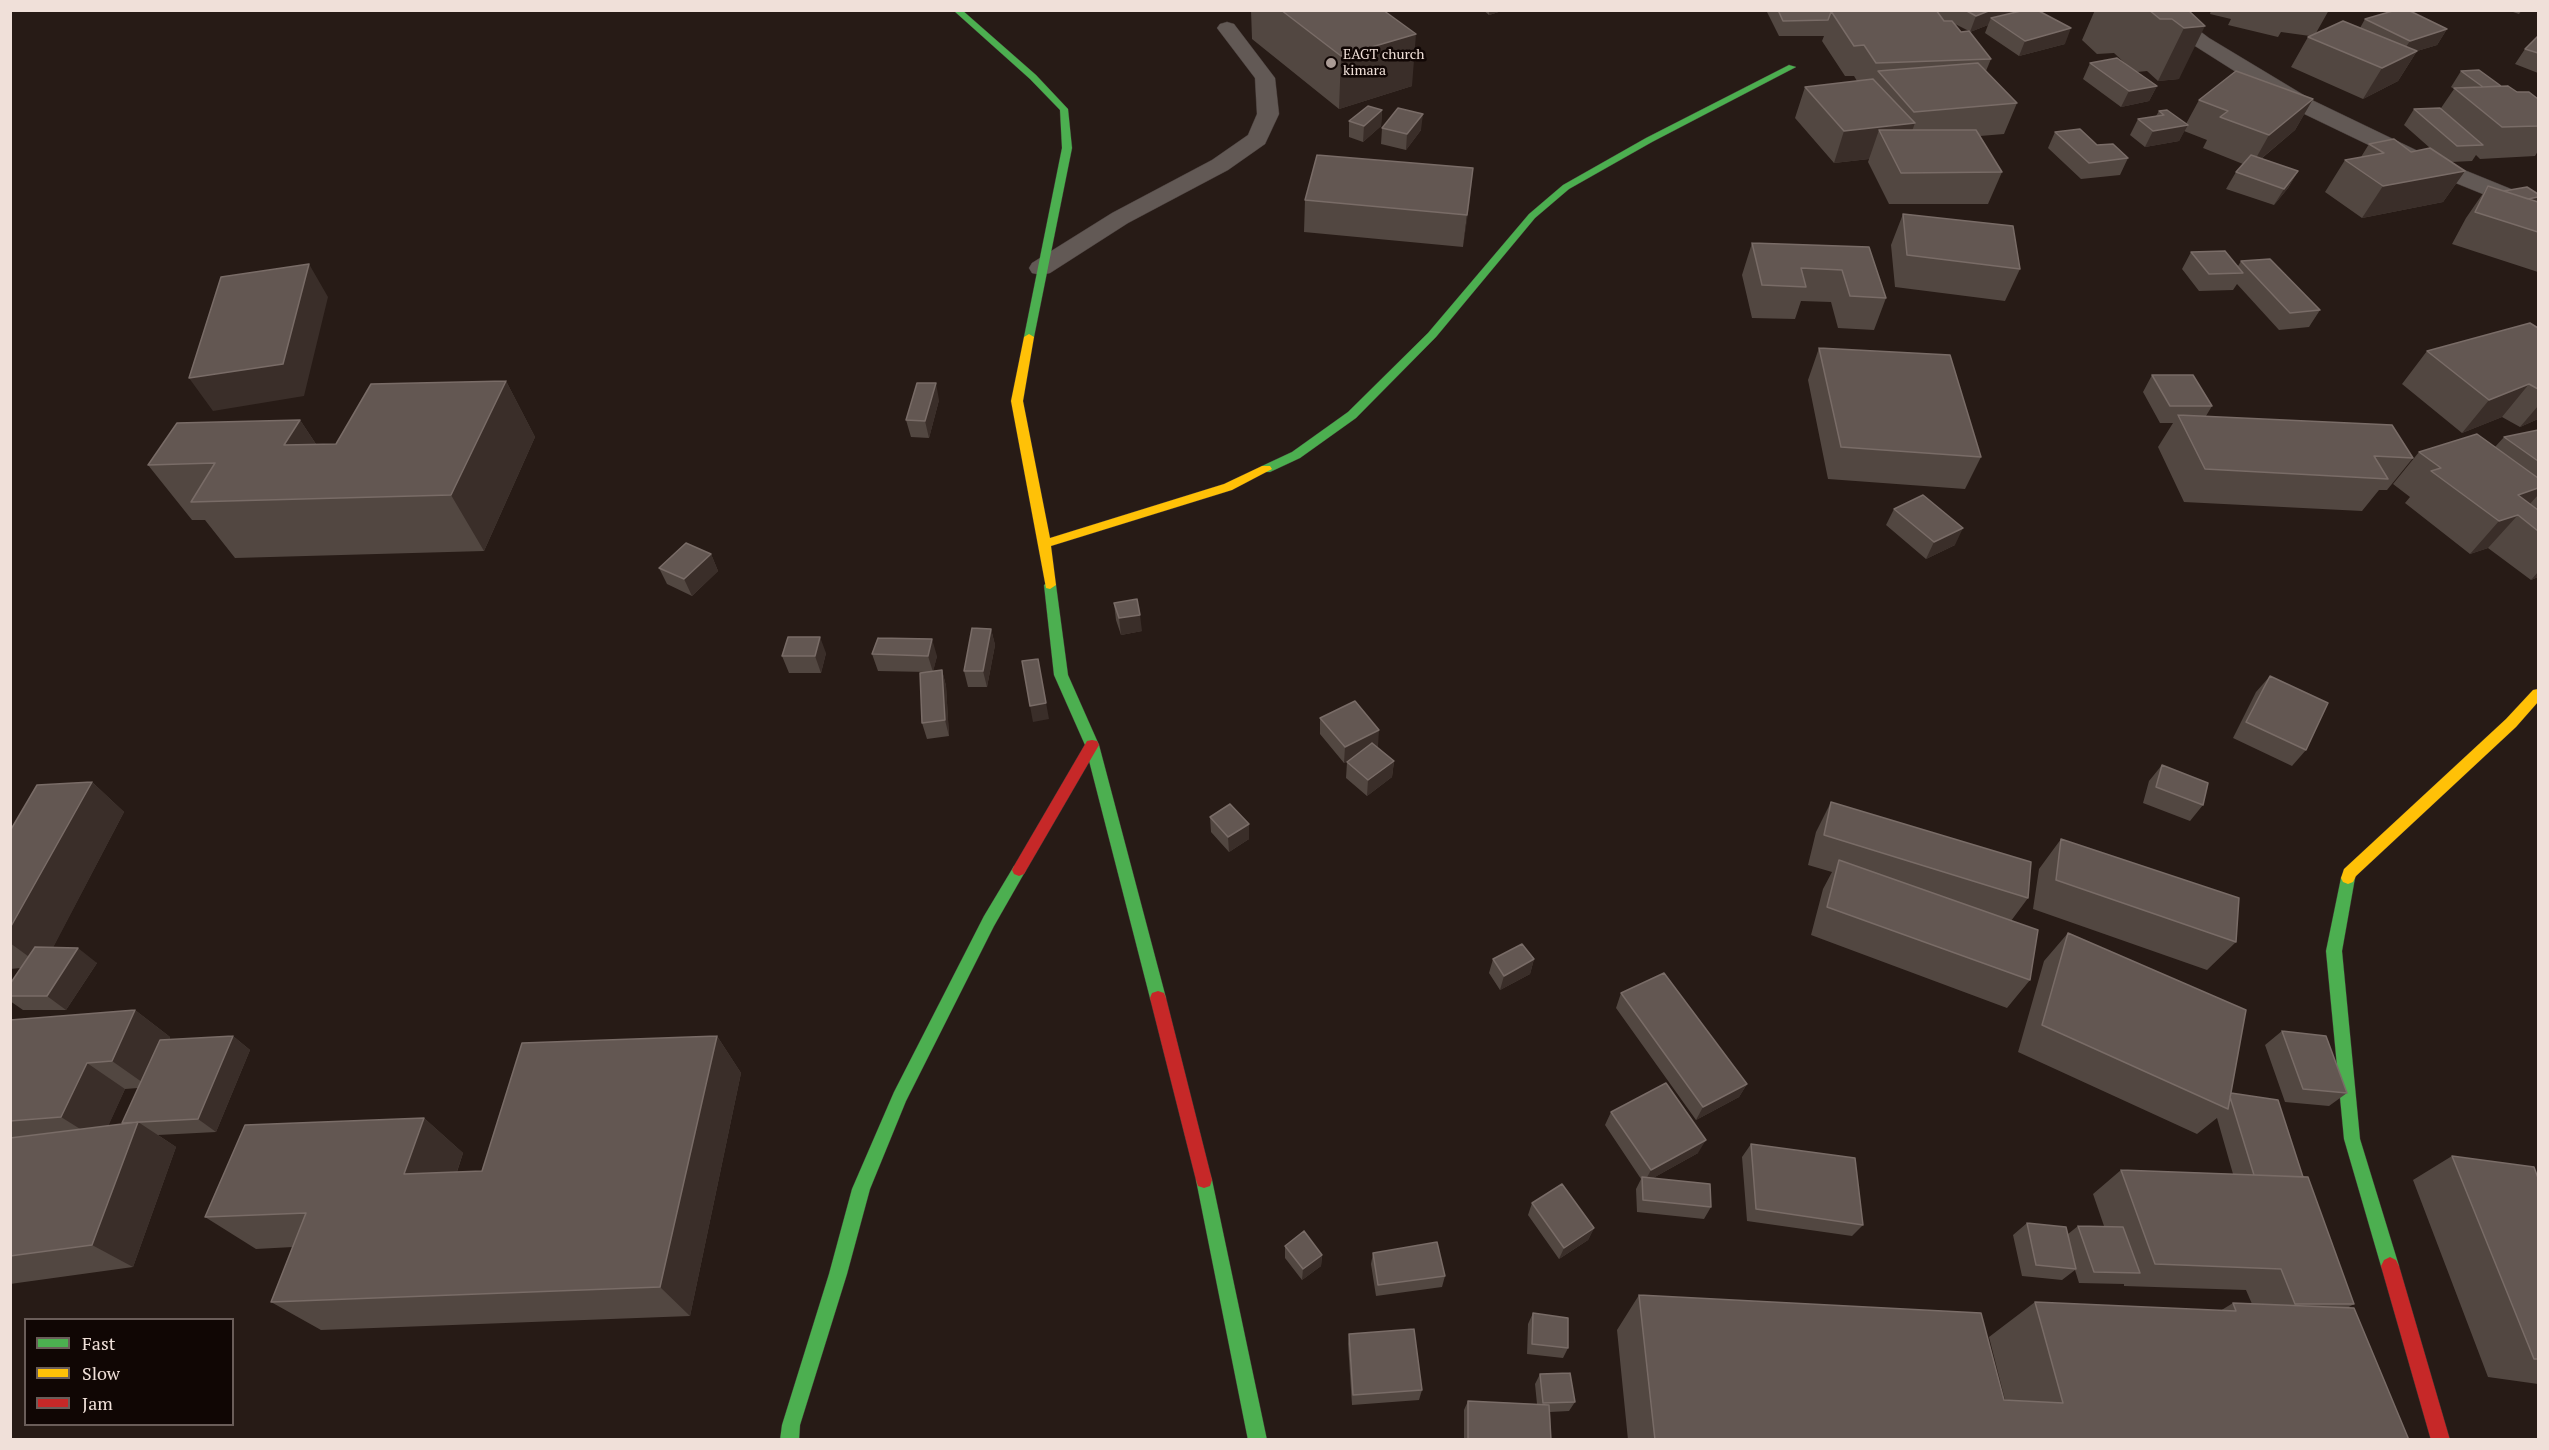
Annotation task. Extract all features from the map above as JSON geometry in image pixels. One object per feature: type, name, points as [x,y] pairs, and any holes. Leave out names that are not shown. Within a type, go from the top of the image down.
[{"type":"street","points":[[957,10],[1033,77],[1064,109],[1067,148],[1048,250],[1041,268],[1017,401],[1045,544],[1061,675],[1092,746],[1198,1151],[1258,1440]]},
{"type":"street","points":[[2159,10],[2202,42],[2304,105],[2412,157],[2503,194],[2538,204]]},
{"type":"street","points":[[1041,268],[1120,218],[1220,165],[1257,140],[1268,114],[1265,78],[1227,28]]},
{"type":"street","points":[[1045,544],[1228,487],[1296,455],[1352,415],[1432,335],[1532,216],[1566,187],[1649,140],[1792,67]]},
{"type":"street","points":[[2441,1440],[2352,1139],[2334,951],[2349,873],[2511,723],[2538,694]]},
{"type":"street","points":[[789,1440],[791,1425],[861,1189],[900,1097],[989,921],[1092,746]]},
{"type":"building","points":[[1281,10],[1383,10],[1416,34],[1341,56]]},
{"type":"building","points":[[1778,10],[1830,10],[1831,12],[1828,20],[1783,21]]},
{"type":"building","points":[[1936,10],[1944,21],[1952,21],[1961,32],[1969,31],[1991,59],[1876,63],[1864,45],[1854,46],[1831,11]]},
{"type":"building","points":[[1965,10],[1991,10],[1976,16]]},
{"type":"building","points":[[2025,10],[2037,10],[2071,28],[2025,41],[1991,18]]},
{"type":"building","points":[[2149,10],[2188,10],[2205,26],[2184,28],[2172,19],[2160,19]]},
{"type":"building","points":[[2396,10],[2408,10],[2447,29],[2410,41],[2365,19]]},
{"type":"building","points":[[2343,21],[2417,51],[2382,68],[2308,37]]},
{"type":"building","points":[[2538,36],[2538,53],[2525,49]]},
{"type":"building","points":[[2117,58],[2157,86],[2129,91],[2090,63]]},
{"type":"building","points":[[1978,63],[2017,103],[1914,112],[1878,71]]},
{"type":"building","points":[[2479,70],[2501,86],[2483,87],[2461,71]]},
{"type":"building","points":[[2236,71],[2313,99],[2269,135],[2220,117],[2228,111],[2199,100]]},
{"type":"building","points":[[1873,79],[1915,123],[1844,131],[1805,87]]},
{"type":"building","points":[[2508,86],[2517,92],[2529,92],[2538,99],[2538,126],[2502,127],[2454,88]]},
{"type":"building","points":[[1368,106],[1382,110],[1364,126],[1349,121]]},
{"type":"building","points":[[1398,108],[1423,114],[1407,134],[1382,128]]},
{"type":"building","points":[[2440,108],[2483,145],[2457,146],[2414,109]]},
{"type":"building","points":[[2167,110],[2188,125],[2153,131],[2138,119],[2164,115],[2159,111]]},
{"type":"building","points":[[2080,129],[2097,145],[2113,144],[2128,158],[2089,163],[2055,132]]},
{"type":"building","points":[[1879,130],[1976,130],[2002,172],[1901,173]]},
{"type":"building","points":[[2394,139],[2411,152],[2430,148],[2465,171],[2383,186],[2345,160],[2384,153],[2369,144]]},
{"type":"building","points":[[1317,155],[1473,168],[1467,215],[1305,200]]},
{"type":"building","points":[[2251,155],[2298,171],[2284,189],[2236,172]]},
{"type":"building","points":[[2488,186],[2538,202],[2538,232],[2475,212]]},
{"type":"building","points":[[2527,187],[2538,194],[2538,197],[2528,199],[2504,191]]},
{"type":"building","points":[[1903,214],[2013,226],[2020,269],[1907,255]]},
{"type":"building","points":[[1752,243],[1869,247],[1886,298],[1850,296],[1842,270],[1801,268],[1806,287],[1762,285]]},
{"type":"building","points":[[2225,251],[2243,273],[2209,274],[2191,252]]},
{"type":"building","points":[[2270,259],[2320,310],[2290,313],[2241,261]]},
{"type":"building","points":[[309,264],[283,364],[189,378],[221,277]]},
{"type":"building","points":[[2530,323],[2538,328],[2538,389],[2529,384],[2489,400],[2427,351]]},
{"type":"building","points":[[1819,348],[1950,355],[1981,457],[1841,447]]},
{"type":"building","points":[[2152,375],[2193,375],[2212,406],[2170,406]]},
{"type":"building","points":[[506,381],[451,495],[191,502],[215,463],[148,465],[177,423],[300,420],[284,445],[336,444],[371,384]]},
{"type":"building","points":[[917,383],[936,383],[925,421],[906,420]]},
{"type":"building","points":[[2178,415],[2392,425],[2413,458],[2374,456],[2388,479],[2205,469]]},
{"type":"building","points":[[2538,430],[2538,461],[2504,437]]},
{"type":"building","points":[[2477,434],[2538,478],[2538,488],[2518,495],[2538,510],[2538,531],[2518,515],[2499,521],[2431,471],[2441,468],[2419,452]]},
{"type":"building","points":[[1923,495],[1963,528],[1934,542],[1894,509]]},
{"type":"building","points":[[686,543],[711,554],[684,579],[659,568]]},
{"type":"building","points":[[1137,599],[1140,615],[1119,618],[1114,603]]},
{"type":"building","points":[[972,628],[991,629],[983,671],[964,671]]},
{"type":"building","points":[[788,637],[820,637],[815,656],[782,656]]},
{"type":"building","points":[[878,638],[932,639],[928,656],[872,654]]},
{"type":"building","points":[[1038,659],[1046,703],[1030,706],[1022,661]]},
{"type":"building","points":[[942,670],[945,720],[922,723],[920,673]]},
{"type":"building","points":[[2270,676],[2328,703],[2306,750],[2246,722]]},
{"type":"building","points":[[1355,701],[1379,730],[1345,747],[1320,718]]},
{"type":"building","points":[[1372,743],[1394,761],[1368,780],[1347,762]]},
{"type":"building","points":[[2162,765],[2208,783],[2203,805],[2156,787]]},
{"type":"building","points":[[92,782],[10,928],[10,831],[37,785]]},
{"type":"building","points":[[1831,802],[2031,862],[2028,898],[1824,835]]},
{"type":"building","points":[[1230,804],[1249,824],[1228,837],[1210,817]]},
{"type":"building","points":[[2061,839],[2239,898],[2236,942],[2056,880]]},
{"type":"building","points":[[1839,860],[2038,930],[2030,980],[1827,907]]},
{"type":"building","points":[[2068,933],[2246,1010],[2228,1109],[2042,1025]]},
{"type":"building","points":[[1522,944],[1534,959],[1504,976],[1493,959]]},
{"type":"building","points":[[35,947],[78,948],[47,996],[10,996],[10,984]]},
{"type":"building","points":[[1664,973],[1747,1084],[1703,1107],[1621,993]]},
{"type":"building","points":[[135,1010],[112,1061],[87,1063],[61,1117],[10,1121],[10,1020]]},
{"type":"building","points":[[2282,1031],[2326,1036],[2347,1093],[2303,1089]]},
{"type":"building","points":[[233,1036],[198,1119],[122,1123],[160,1040]]},
{"type":"building","points":[[717,1036],[660,1287],[271,1302],[306,1213],[205,1217],[245,1125],[424,1118],[404,1174],[482,1171],[522,1043]]},
{"type":"building","points":[[1666,1083],[1706,1140],[1651,1170],[1611,1112]]},
{"type":"building","points":[[2231,1093],[2278,1100],[2303,1177],[2254,1175],[2230,1097]]},
{"type":"building","points":[[138,1122],[92,1245],[10,1256],[10,1138]]},
{"type":"building","points":[[1751,1144],[1855,1158],[1863,1225],[1756,1209]]},
{"type":"building","points":[[2452,1156],[2534,1167],[2538,1178],[2538,1359],[2534,1359]]},
{"type":"building","points":[[2121,1170],[2308,1177],[2354,1304],[2295,1304],[2281,1269],[2155,1264]]},
{"type":"building","points":[[1642,1177],[1710,1184],[1711,1207],[1643,1200]]},
{"type":"building","points":[[1562,1184],[1594,1228],[1564,1248],[1532,1203]]},
{"type":"building","points":[[2027,1223],[2066,1227],[2076,1269],[2036,1265]]},
{"type":"building","points":[[2078,1226],[2123,1227],[2140,1273],[2094,1272]]},
{"type":"building","points":[[1304,1231],[1322,1255],[1303,1269],[1285,1246]]},
{"type":"building","points":[[1437,1242],[1445,1276],[1378,1285],[1373,1253]]},
{"type":"building","points":[[1639,1295],[1981,1313],[2004,1400],[2063,1403],[2035,1302],[2236,1311],[2233,1303],[2354,1308],[2409,1440],[1655,1440]]},
{"type":"building","points":[[1533,1313],[1568,1318],[1568,1348],[1532,1344]]},
{"type":"building","points":[[1414,1329],[1422,1390],[1353,1395],[1349,1334]]},
{"type":"building","points":[[1570,1373],[1575,1402],[1543,1403],[1540,1374]]},
{"type":"building","points":[[1468,1401],[1549,1405],[1551,1440],[1468,1440]]},
{"type":"traffic: fast","points":[[957,10],[1033,77],[1064,109],[1067,148],[1029,337]]},
{"type":"traffic: fast","points":[[1266,469],[1296,455],[1352,415],[1432,335],[1532,216],[1566,187],[1649,140],[1792,67]]},
{"type":"traffic: fast","points":[[1050,585],[1061,675],[1092,745],[1158,998]]},
{"type":"traffic: fast","points":[[789,1440],[791,1425],[838,1274],[861,1189],[900,1097],[989,921],[1019,870]]},
{"type":"traffic: fast","points":[[2348,878],[2334,951],[2352,1139],[2390,1266]]},
{"type":"traffic: fast","points":[[1204,1180],[1258,1440]]},
{"type":"traffic: slow","points":[[1029,337],[1017,401],[1045,544],[1050,585]]},
{"type":"traffic: slow","points":[[1045,544],[1228,487],[1266,469]]},
{"type":"traffic: slow","points":[[2348,878],[2349,873],[2511,723],[2538,694]]},
{"type":"traffic: jam","points":[[1019,870],[1092,745]]},
{"type":"traffic: jam","points":[[1158,998],[1204,1180]]},
{"type":"traffic: jam","points":[[2390,1266],[2441,1440]]},
{"type":"place","name":"EAGT church kimara","points":[[1331,63]]}]
